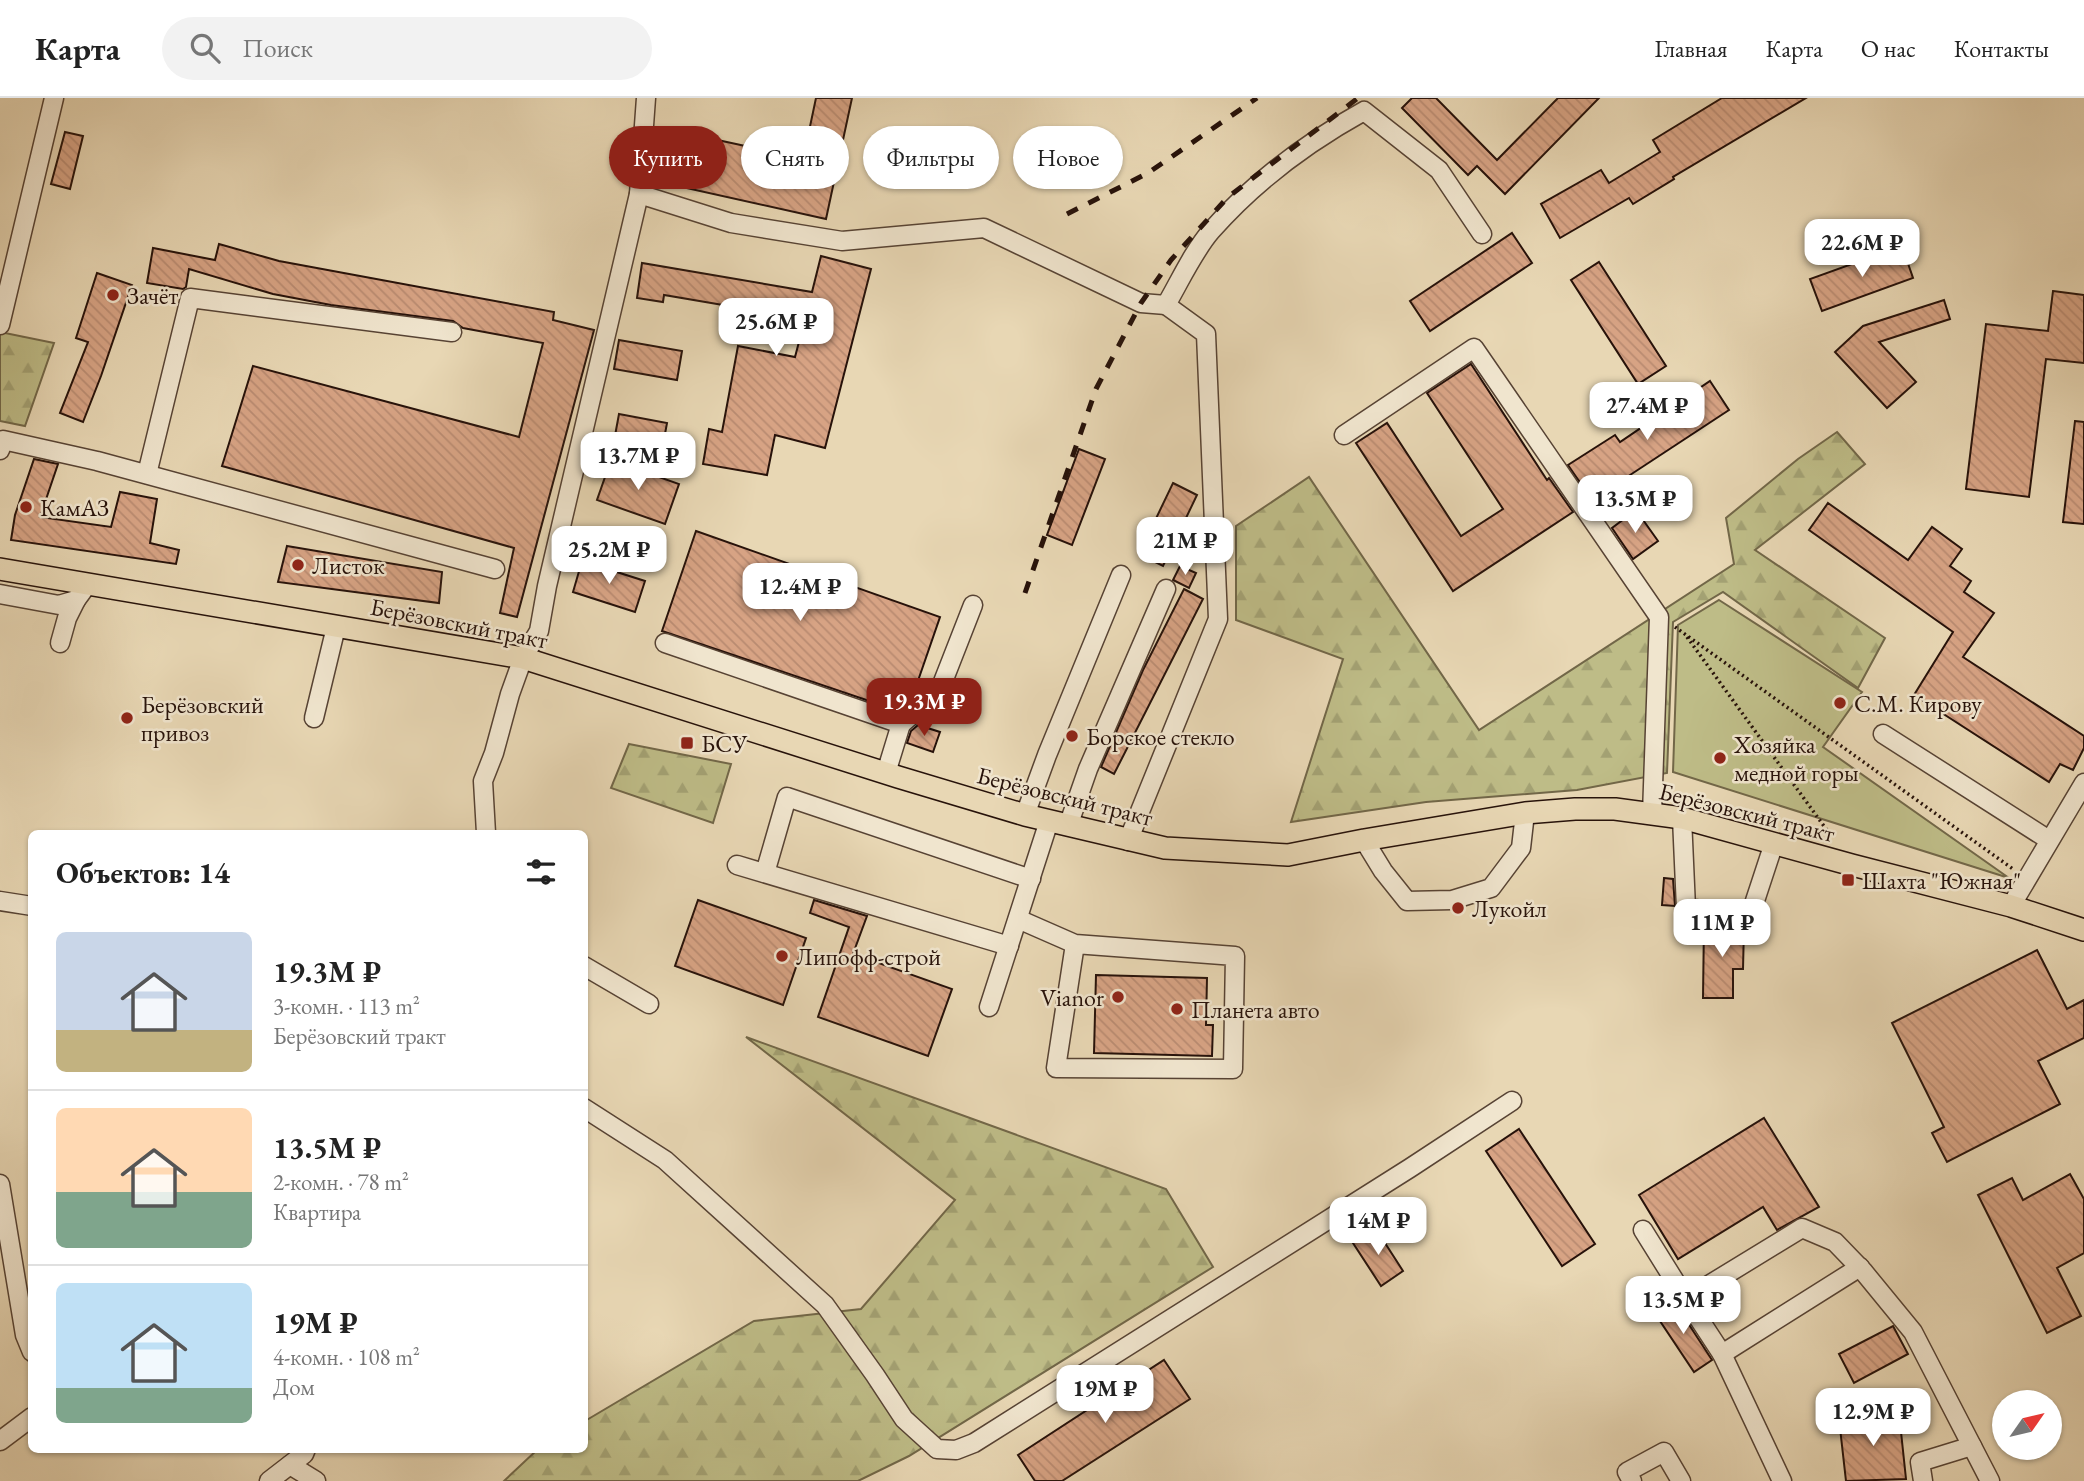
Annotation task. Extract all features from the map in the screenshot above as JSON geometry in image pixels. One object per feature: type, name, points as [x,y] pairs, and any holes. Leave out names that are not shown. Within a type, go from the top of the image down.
[{"type":"main road","name":"Берёзовский тракт","points":[[0,569],[82,592],[336,627],[523,658],[886,774],[1058,824],[1165,848],[1288,855],[1525,813],[1615,809],[1682,818],[1852,866],[2015,896],[2084,930]]},
{"type":"street","points":[[0,326],[54,98]]},
{"type":"street","points":[[486,830],[484,781],[523,658],[539,631],[547,586],[639,194],[646,98]]},
{"type":"street","points":[[1166,305],[1210,233],[1262,180],[1330,130],[1364,111],[1440,170],[1482,233]]},
{"type":"street","points":[[639,194],[731,223],[842,241],[984,228],[1141,303],[1166,305],[1206,334],[1218,619],[1128,841]]},
{"type":"street","points":[[147,474],[190,298],[452,332]]},
{"type":"street","points":[[1344,435],[1474,348],[1659,617],[1652,814]]},
{"type":"street","points":[[0,450],[3,440],[147,474],[495,569]]},
{"type":"street","points":[[1025,815],[1121,575]]},
{"type":"street","points":[[989,1007],[1031,879],[1088,769],[1166,589]]},
{"type":"street","points":[[0,594],[60,605],[82,592]]},
{"type":"street","points":[[60,643],[67,618],[82,592]]},
{"type":"street","points":[[886,774],[901,724],[939,692],[973,605]]},
{"type":"street","points":[[314,718],[336,627]]},
{"type":"street","points":[[665,643],[901,724]]},
{"type":"street","points":[[1883,734],[2049,840]]},
{"type":"street","points":[[2015,896],[2084,783]]},
{"type":"street","points":[[765,873],[787,797],[1031,879]]},
{"type":"street","points":[[1364,840],[1383,871],[1407,901],[1452,900],[1491,888],[1521,848],[1525,813]]},
{"type":"street","points":[[1682,818],[1686,908],[1750,916],[1774,843]]},
{"type":"street","points":[[737,865],[1009,946]]},
{"type":"street","points":[[0,901],[28,905]]},
{"type":"street","points":[[1018,919],[1075,944],[1235,956],[1234,1069],[1056,1068],[1075,944]]},
{"type":"street","points":[[588,968],[649,1004]]},
{"type":"street","points":[[588,1111],[665,1160],[825,1306],[904,1419],[937,1449],[956,1450],[986,1436],[1512,1101]]},
{"type":"street","points":[[0,1184],[24,1335],[28,1344]]},
{"type":"street","points":[[1686,1299],[1802,1228],[1835,1242],[1860,1267],[1913,1332],[1990,1481]]},
{"type":"street","points":[[1643,1230],[1722,1354],[1782,1481]]},
{"type":"street","points":[[1722,1354],[1860,1267]]},
{"type":"street","points":[[0,1441],[28,1421]]},
{"type":"street","points":[[1923,1481],[1920,1462],[1972,1446]]},
{"type":"street","points":[[1632,1481],[1627,1472],[1664,1452],[1681,1481]]},
{"type":"street","points":[[270,1481],[304,1453]]},
{"type":"street","points":[[290,1465],[316,1481]]},
{"type":"path","points":[[1659,617],[1684,632],[2012,867],[2015,896]]},
{"type":"path","points":[[1684,632],[1829,833]]},
{"type":"green space","points":[[0,332],[54,343],[25,426],[0,421]]},
{"type":"green space","points":[[1837,432],[1865,464],[1755,550],[1885,638],[1858,688],[1723,592],[1673,622],[1667,773],[1577,790],[1426,802],[1291,822],[1343,659],[1236,620],[1236,526],[1309,477],[1479,730],[1734,564],[1726,518],[1798,459]]},
{"type":"green space","points":[[1719,600],[1862,692],[1823,747],[2009,878],[1673,772],[1678,625]]},
{"type":"green space","points":[[629,744],[731,764],[713,823],[611,788]]},
{"type":"green space","points":[[746,1037],[1166,1189],[1213,1267],[909,1456],[858,1481],[504,1481],[534,1453],[588,1453],[588,1419],[754,1321],[861,1309],[955,1200]]},
{"type":"building","points":[[816,98],[852,98],[846,126],[810,126]]},
{"type":"building","points":[[1412,98],[1436,98],[1497,160],[1558,98],[1599,98],[1505,194],[1477,166],[1468,175],[1402,108]]},
{"type":"building","points":[[1722,98],[1806,98],[1673,177],[1674,179],[1633,204],[1629,198],[1560,238],[1541,204],[1601,170],[1609,183],[1660,152],[1653,140]]},
{"type":"building","points":[[65,132],[83,136],[70,189],[51,184]]},
{"type":"building","points":[[727,142],[741,145],[741,189],[832,189],[826,219],[691,189],[727,189]]},
{"type":"building","points":[[1512,233],[1532,263],[1430,331],[1410,301]]},
{"type":"building","points":[[219,244],[279,261],[554,312],[553,320],[594,330],[517,617],[500,613],[514,548],[222,466],[253,366],[519,437],[543,343],[463,328],[453,321],[331,305],[273,294],[189,269],[186,287],[183,289],[147,283],[153,248],[215,260]]},
{"type":"building","points":[[1902,246],[1913,278],[1822,311],[1810,279]]},
{"type":"building","points":[[821,256],[871,269],[825,448],[775,435],[767,475],[703,464],[709,429],[722,432],[738,346],[795,357],[805,319],[664,295],[663,302],[637,298],[642,263],[812,292]]},
{"type":"building","points":[[1599,262],[1666,366],[1638,384],[1571,280]]},
{"type":"building","points":[[97,273],[132,285],[83,422],[60,413],[88,342],[76,338]]},
{"type":"building","points":[[2053,291],[2084,295],[2084,363],[2046,359],[2029,497],[1966,489],[1986,324],[2048,331]]},
{"type":"building","points":[[1944,300],[1950,319],[1879,342],[1916,382],[1887,408],[1835,352],[1863,326]]},
{"type":"building","points":[[619,340],[682,351],[677,380],[614,369]]},
{"type":"building","points":[[1471,364],[1547,480],[1549,478],[1573,512],[1453,591],[1356,443],[1387,423],[1461,536],[1503,509],[1427,393]]},
{"type":"building","points":[[1710,381],[1729,410],[1592,500],[1568,465],[1615,435],[1620,442]]},
{"type":"building","points":[[619,414],[667,423],[662,450],[614,441]]},
{"type":"building","points":[[2075,421],[2084,422],[2084,524],[2063,522]]},
{"type":"building","points":[[1079,449],[1105,459],[1072,545],[1047,535]]},
{"type":"building","points":[[34,459],[58,464],[40,517],[111,527],[120,492],[157,499],[150,543],[179,550],[176,564],[11,540],[15,515]]},
{"type":"building","points":[[611,460],[679,484],[665,524],[597,500]]},
{"type":"building","points":[[1173,483],[1197,495],[1163,566],[1139,554]]},
{"type":"building","points":[[1828,503],[1908,560],[1932,527],[1962,549],[1950,566],[1971,581],[1964,592],[1994,613],[1963,657],[2084,736],[2084,748],[2073,770],[2060,764],[2049,782],[1914,695],[1953,632],[1809,530]]},
{"type":"building","points":[[1636,510],[1658,541],[1633,559],[1612,528]]},
{"type":"building","points":[[696,531],[940,617],[911,701],[899,711],[662,631]]},
{"type":"building","points":[[287,546],[442,572],[439,603],[278,582]]},
{"type":"building","points":[[582,561],[645,581],[635,612],[573,592]]},
{"type":"building","points":[[1180,566],[1196,573],[1189,588],[1173,580]]},
{"type":"building","points":[[1184,589],[1203,599],[1114,774],[1101,767],[1143,670]]},
{"type":"building","points":[[918,725],[940,732],[933,752],[907,743],[911,731]]},
{"type":"building","points":[[1664,878],[1673,879],[1675,906],[1662,905]]},
{"type":"building","points":[[698,900],[806,938],[783,1005],[675,966]]},
{"type":"building","points":[[814,900],[867,916],[853,954],[952,989],[928,1056],[818,1017],[849,927],[810,913]]},
{"type":"building","points":[[1704,922],[1744,927],[1743,969],[1733,969],[1733,998],[1703,998]]},
{"type":"building","points":[[2037,950],[2067,1009],[2084,1000],[2084,1038],[2038,1061],[2060,1104],[1947,1162],[1932,1133],[1944,1127],[1892,1023]]},
{"type":"building","points":[[1096,975],[1207,978],[1206,1025],[1213,1025],[1212,1056],[1094,1053]]},
{"type":"building","points":[[1764,1118],[1819,1207],[1777,1230],[1763,1207],[1678,1259],[1639,1195]]},
{"type":"building","points":[[1519,1129],[1595,1244],[1562,1266],[1486,1151]]},
{"type":"building","points":[[2070,1174],[2084,1199],[2084,1253],[2057,1268],[2081,1316],[2047,1333],[1978,1195],[2012,1178],[2023,1200]]},
{"type":"building","points":[[1376,1229],[1403,1271],[1381,1286],[1353,1243]]},
{"type":"building","points":[[1673,1300],[1712,1360],[1694,1372],[1654,1312]]},
{"type":"building","points":[[1893,1326],[1908,1354],[1854,1383],[1839,1354]]},
{"type":"building","points":[[1164,1360],[1190,1399],[1062,1481],[1035,1481],[1018,1455]]},
{"type":"building","points":[[1899,1413],[1906,1479],[1846,1481],[1839,1419]]},
{"type":"railway","points":[[1067,214],[1148,173],[1257,98]]},
{"type":"railway","points":[[1025,593],[1096,389],[1141,303],[1171,260],[1228,197],[1358,98]]},
{"type":"place","name":"Зачёт","points":[[113,295]]},
{"type":"place","name":"КамАЗ","points":[[26,507]]},
{"type":"place","name":"Листок","points":[[298,565]]},
{"type":"place","name":"С.М. Кирову","points":[[1840,703]]},
{"type":"place","name":"Берёзовский привоз","points":[[127,718]]},
{"type":"place","name":"Борское стекло","points":[[1072,736]]},
{"type":"place","name":"БСУ","points":[[687,743]]},
{"type":"place","name":"Хозяйка медной горы","points":[[1720,758]]},
{"type":"place","name":"Шахта \"Южная\"","points":[[1848,880]]},
{"type":"place","name":"Лукойл","points":[[1458,908]]},
{"type":"place","name":"Липофф-строй","points":[[782,956]]},
{"type":"place","name":"Vianor","points":[[1118,997]]},
{"type":"place","name":"Планета авто","points":[[1177,1009]]}]
